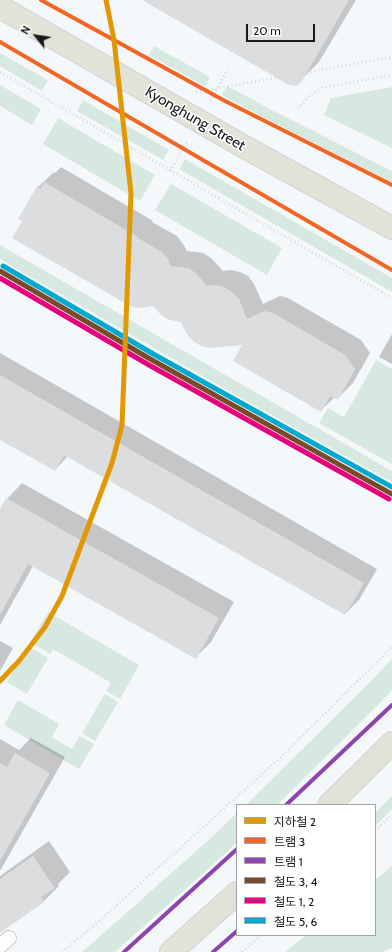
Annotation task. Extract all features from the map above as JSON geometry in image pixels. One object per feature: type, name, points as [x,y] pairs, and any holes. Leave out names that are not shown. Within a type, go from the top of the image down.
[{"type":"main road","name":"Kyonghung Street","points":[[0,6],[241,146],[392,228]]},
{"type":"main road","points":[[330,804],[392,743]]},
{"type":"main road","points":[[171,952],[236,894]]},
{"type":"path","points":[[192,92],[392,57]]},
{"type":"path","points":[[0,72],[392,298]]},
{"type":"path","points":[[298,109],[309,96],[322,88],[392,75]]},
{"type":"path","points":[[62,952],[90,929],[281,757],[392,647]]},
{"type":"path","points":[[376,830],[392,814]]},
{"type":"path","points":[[242,952],[260,936]]},
{"type":"shaded area","points":[[154,46],[210,77],[205,86],[149,55]]},
{"type":"shaded area","points":[[0,53],[48,80],[42,91],[0,66]]},
{"type":"shaded area","points":[[0,85],[41,109],[32,125],[0,106]]},
{"type":"shaded area","points":[[227,86],[392,171],[392,182],[222,95]]},
{"type":"shaded area","points":[[392,87],[392,148],[324,115],[331,98]]},
{"type":"shaded area","points":[[83,100],[169,150],[163,160],[77,111]]},
{"type":"shaded area","points":[[58,118],[155,175],[140,201],[43,144]]},
{"type":"shaded area","points":[[185,159],[392,278],[392,292],[179,169]]},
{"type":"shaded area","points":[[171,184],[282,248],[267,275],[155,210]]},
{"type":"shaded area","points":[[0,245],[392,471],[392,482],[213,382],[0,259]]},
{"type":"shaded area","points":[[376,360],[392,369],[392,464],[319,423],[328,408],[344,417]]},
{"type":"shaded area","points":[[48,612],[139,665],[120,699],[106,691],[111,683],[53,649],[50,654],[30,642]]},
{"type":"shaded area","points":[[28,646],[48,658],[27,694],[7,682]]},
{"type":"shaded area","points":[[392,659],[392,690],[382,701],[278,804],[247,804]]},
{"type":"shaded area","points":[[105,694],[118,702],[95,741],[82,733]]},
{"type":"shaded area","points":[[18,700],[59,724],[52,737],[72,749],[80,736],[94,744],[79,769],[4,725]]},
{"type":"shaded area","points":[[392,796],[392,809],[376,825],[376,812]]},
{"type":"shaded area","points":[[236,814],[236,843],[217,861],[115,952],[82,952]]},
{"type":"shaded area","points":[[392,866],[392,948],[383,952],[285,952],[305,936],[376,936],[376,879]]},
{"type":"building","points":[[142,0],[349,0],[302,81],[297,86],[289,85]]},
{"type":"building","points":[[44,182],[162,252],[168,259],[171,266],[188,268],[196,273],[207,286],[214,285],[224,287],[232,292],[239,299],[247,319],[264,311],[273,313],[345,355],[355,369],[338,400],[330,396],[321,412],[233,361],[242,345],[210,348],[201,346],[193,341],[186,333],[181,322],[170,320],[162,316],[153,306],[140,308],[130,306],[12,238],[22,221],[18,219],[37,186],[41,189]]},
{"type":"building","points":[[0,375],[364,583],[345,615],[64,455],[55,471],[0,440]]},
{"type":"building","points":[[6,498],[219,618],[196,659],[28,564],[0,615],[0,509]]},
{"type":"building","points":[[15,753],[50,773],[0,861],[0,763],[7,767]]},
{"type":"building","points":[[33,856],[55,888],[41,897],[44,902],[0,933],[0,879]]},
{"type":"metro line","name":"2","points":[[0,681],[19,661],[45,627],[62,596],[112,463],[122,425],[131,193],[114,40],[106,0]]},
{"type":"tram line","name":"3","points":[[41,0],[225,101],[392,185]]},
{"type":"tram line","name":"3","points":[[0,42],[392,270]]},
{"type":"tram line","name":"1","points":[[287,804],[392,705]]},
{"type":"tram line","name":"1","points":[[124,952],[236,850]]},
{"type":"tram line","name":"1","points":[[213,952],[236,932]]},
{"type":"transit line","points":[[3,266],[155,355],[392,487]]},
{"type":"transit line","points":[[0,271],[152,360],[392,494]]},
{"type":"transit line","points":[[0,278],[149,365],[389,499]]}]
